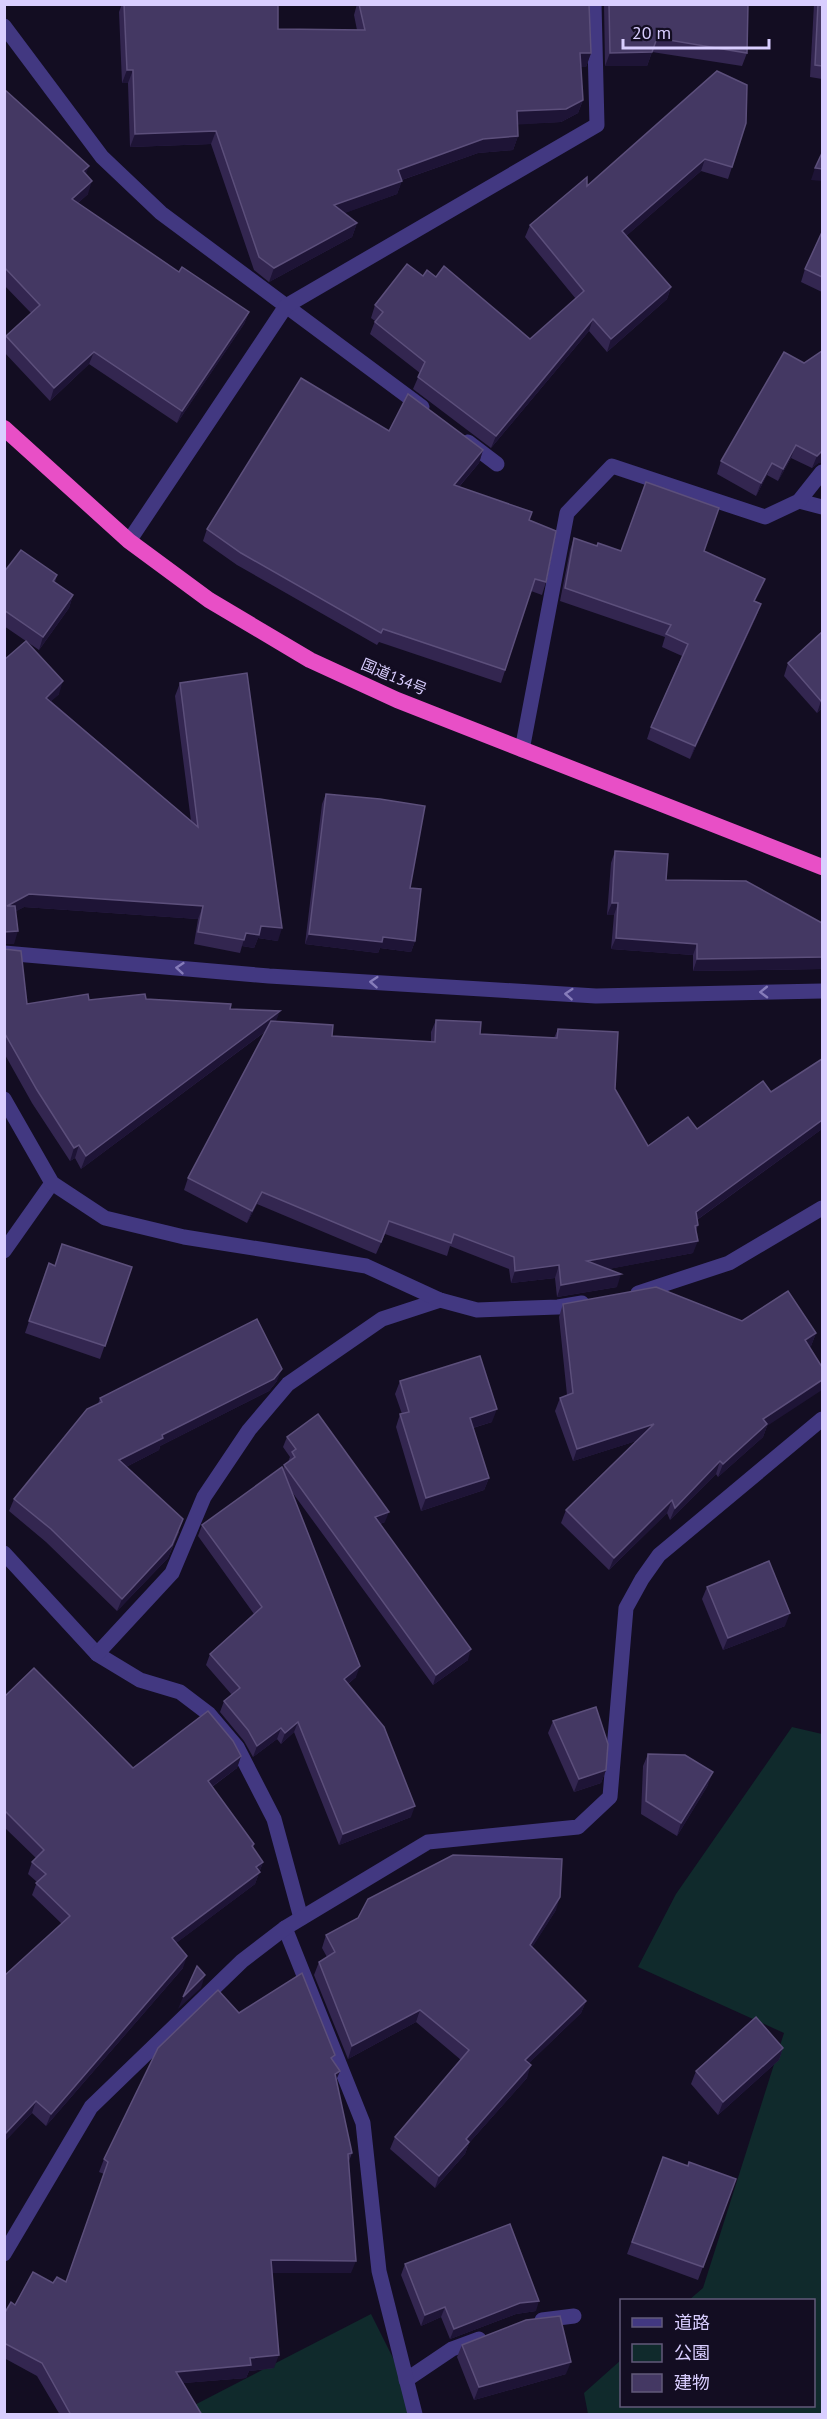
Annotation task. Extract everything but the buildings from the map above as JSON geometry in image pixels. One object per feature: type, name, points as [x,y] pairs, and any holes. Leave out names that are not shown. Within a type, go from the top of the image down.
[{"type":"highway","name":"国道134号","points":[[4,428],[129,541],[209,600],[310,660],[397,699],[522,750],[822,867]]},
{"type":"street","points":[[129,541],[286,306],[597,125],[594,4]]},
{"type":"street","points":[[4,26],[102,157],[161,213],[433,415]]},
{"type":"street","points":[[460,436],[497,464]]},
{"type":"street","points":[[522,750],[567,513],[612,466],[765,517],[799,501],[822,472]]},
{"type":"street","points":[[799,501],[822,507]]},
{"type":"street","points":[[4,953],[269,976],[596,996],[822,991]]},
{"type":"street","points":[[4,1099],[52,1183],[105,1218],[184,1237],[366,1266],[440,1300],[477,1310],[558,1307],[591,1301]]},
{"type":"street","points":[[4,1251],[52,1183]]},
{"type":"street","points":[[625,1295],[647,1292],[729,1263],[822,1208]]},
{"type":"street","points":[[97,1653],[172,1573],[204,1497],[249,1431],[288,1384],[382,1319],[440,1300]]},
{"type":"street","points":[[4,2254],[12,2234],[91,2107],[242,1961],[302,1918],[428,1842],[578,1827],[610,1797],[626,1608],[642,1579],[659,1555],[822,1419]]},
{"type":"street","points":[[4,1553],[97,1653],[140,1680],[180,1692],[209,1714],[237,1747],[274,1819],[302,1918]]},
{"type":"street","points":[[285,1929],[363,2124],[379,2271],[415,2415]]},
{"type":"street","points":[[530,2322],[574,2316]]},
{"type":"street","points":[[406,2380],[452,2349],[497,2331]]},
{"type":"green space","points":[[792,1727],[822,1734],[822,2414],[588,2414],[584,2393],[620,2361],[620,2407],[815,2407],[815,2299],[690,2299],[703,2288],[784,2033],[638,1967],[676,1894]]},
{"type":"green space","points":[[371,2314],[421,2414],[183,2414],[181,2412]]}]
